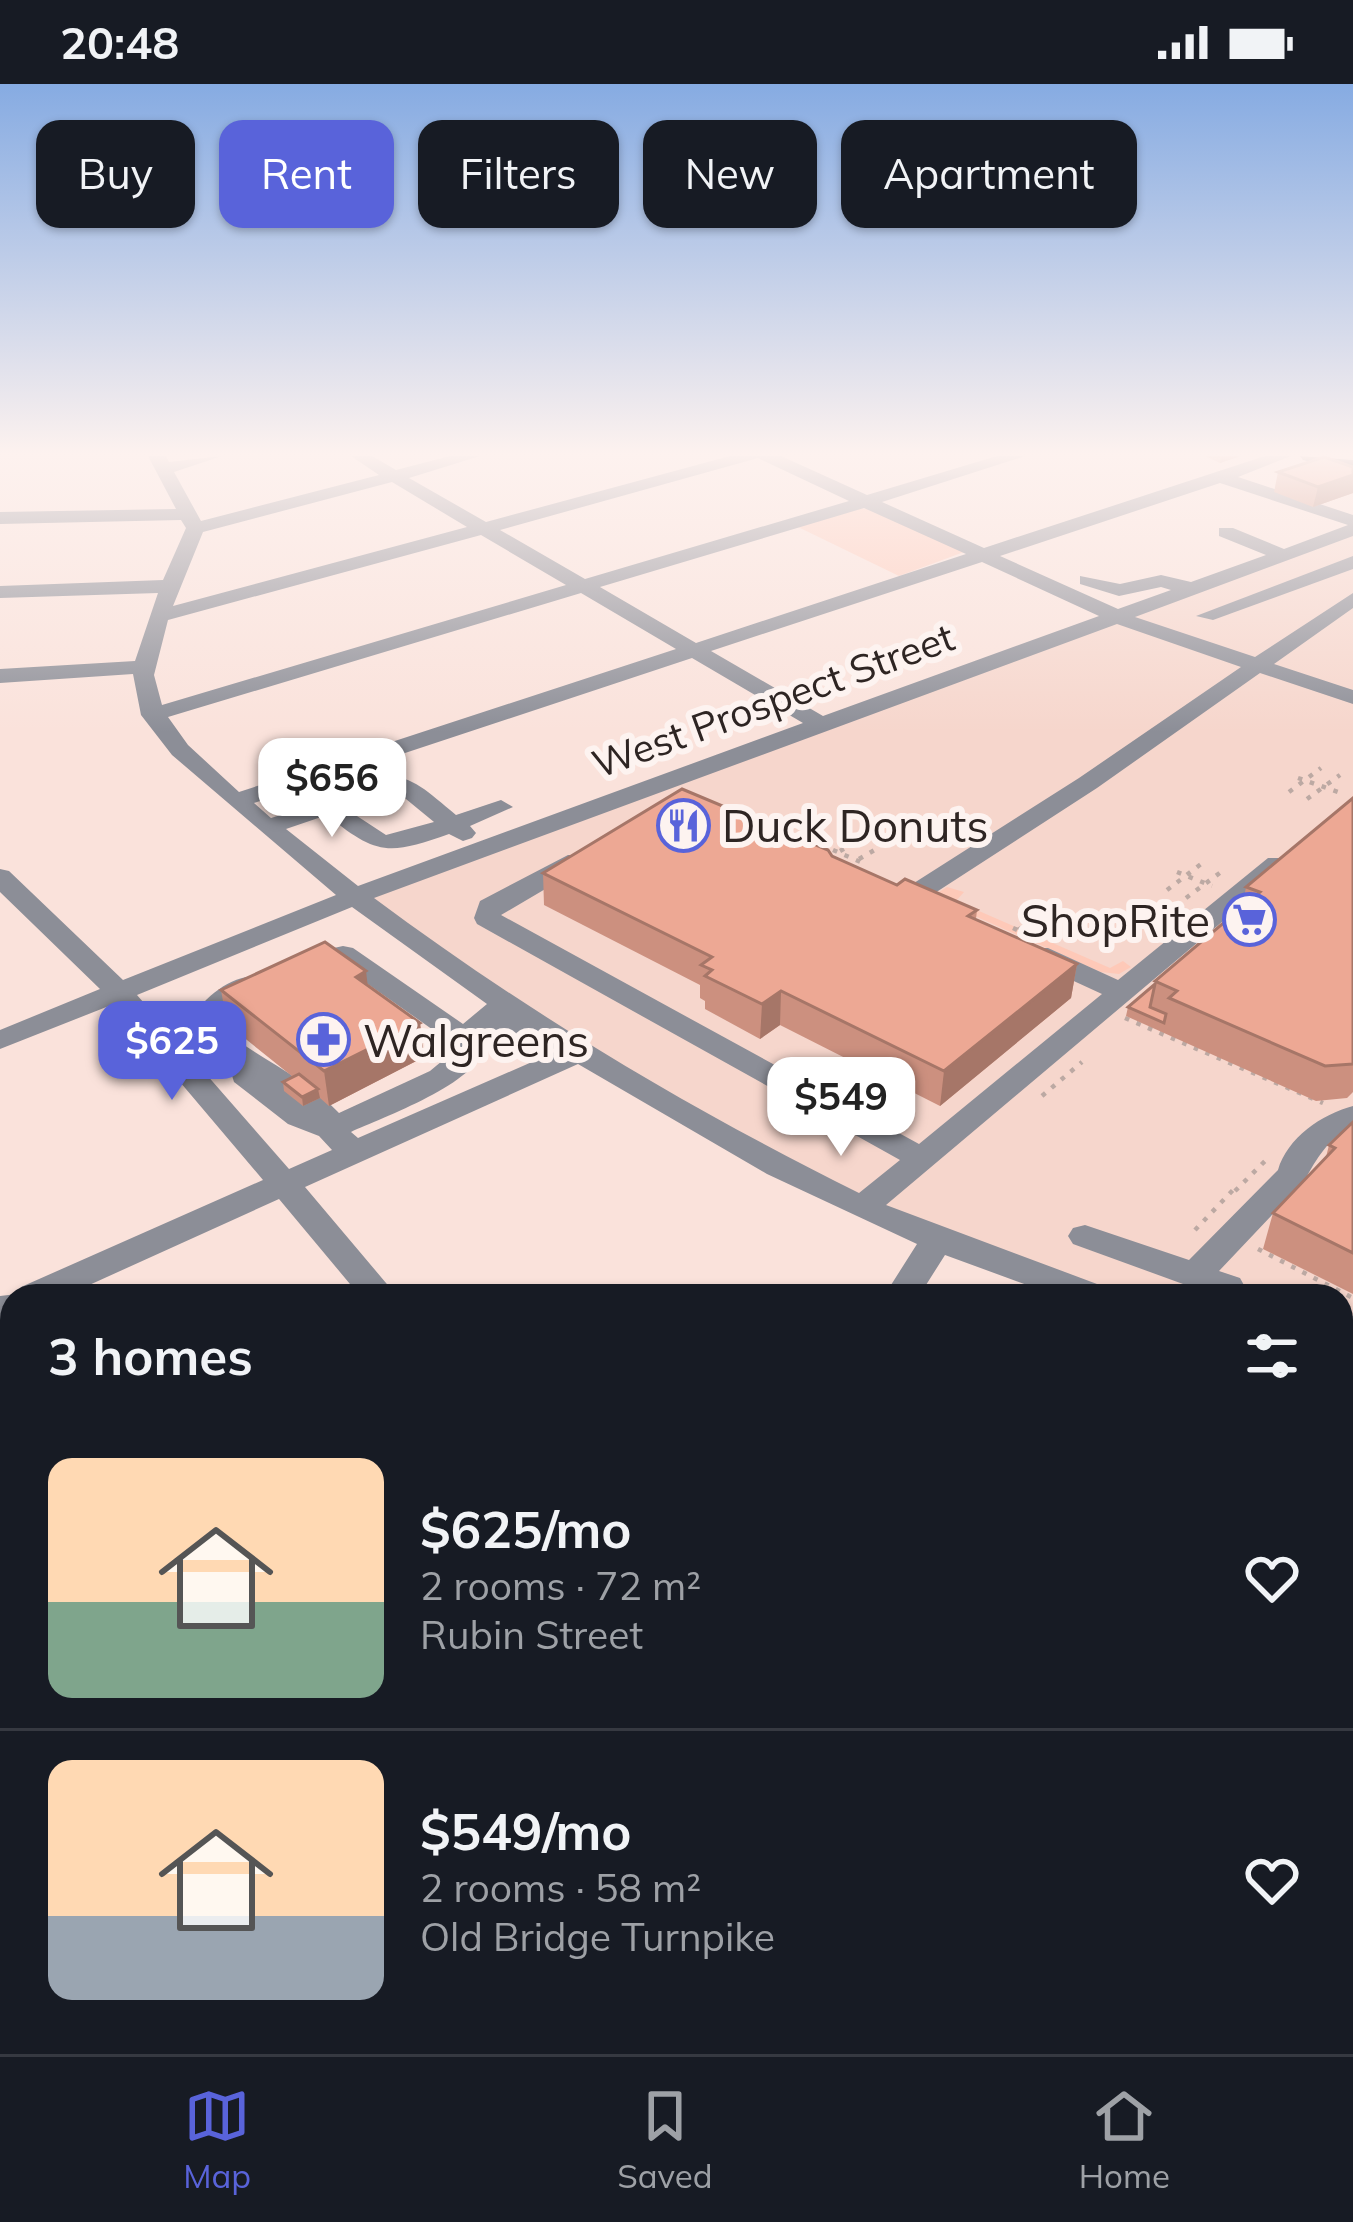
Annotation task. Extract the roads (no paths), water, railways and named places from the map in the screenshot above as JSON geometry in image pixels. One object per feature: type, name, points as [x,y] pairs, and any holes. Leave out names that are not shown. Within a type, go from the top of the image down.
[{"type":"street","points":[[185,548],[145,667],[143,687],[160,729],[236,801],[355,896],[536,1021],[754,1154],[862,1208],[1061,1284]]},
{"type":"street","points":[[162,615],[401,548]]},
{"type":"street","points":[[519,548],[819,723]]},
{"type":"street","points":[[152,716],[712,548]]},
{"type":"street","points":[[964,548],[1118,617],[1353,697]]},
{"type":"street","points":[[236,801],[1006,548]]},
{"type":"street","points":[[1265,548],[1283,555]]},
{"type":"street","name":"West Prospect Street","points":[[0,1040],[355,896],[1299,548]]},
{"type":"street","points":[[1206,616],[1353,562]]},
{"type":"street","points":[[1087,580],[1119,590],[1161,580],[1191,589]]},
{"type":"street","points":[[0,592],[174,586]]},
{"type":"street","points":[[912,896],[1088,783],[1353,599]]},
{"type":"street","points":[[0,676],[145,667]]},
{"type":"street","points":[[268,827],[392,781],[404,785],[482,848]]},
{"type":"street","points":[[654,784],[688,799],[668,810]]},
{"type":"street","points":[[348,794],[383,843],[402,842],[501,807]]},
{"type":"street","points":[[609,843],[489,907],[487,918],[921,1158]]},
{"type":"street","points":[[862,1208],[1123,1002],[1298,845]]},
{"type":"street","points":[[0,877],[119,992],[370,1284]]},
{"type":"street","points":[[1024,938],[1123,1002]]},
{"type":"street","points":[[354,1153],[329,1129],[299,1117],[245,1075],[244,1064],[206,1030],[204,1020],[216,1001],[315,958],[343,954],[467,1040]]},
{"type":"street","points":[[180,967],[216,1001]]},
{"type":"street","points":[[329,1129],[441,1078],[469,1053],[467,1040],[478,1023],[509,1002]]},
{"type":"street","points":[[467,1040],[536,1021]]},
{"type":"street","points":[[60,1284],[581,1051]]},
{"type":"street","points":[[1085,1236],[1211,1281],[1294,1173],[1294,1165],[1345,1109]]},
{"type":"street","points":[[909,1284],[939,1238]]},
{"type":"tunnel","points":[[347,791],[367,785]]},
{"type":"place","name":"Duck Donuts","points":[[683,825]]},
{"type":"place","name":"ShopRite","points":[[1249,920]]},
{"type":"place","name":"Walgreens","points":[[324,1040]]}]
